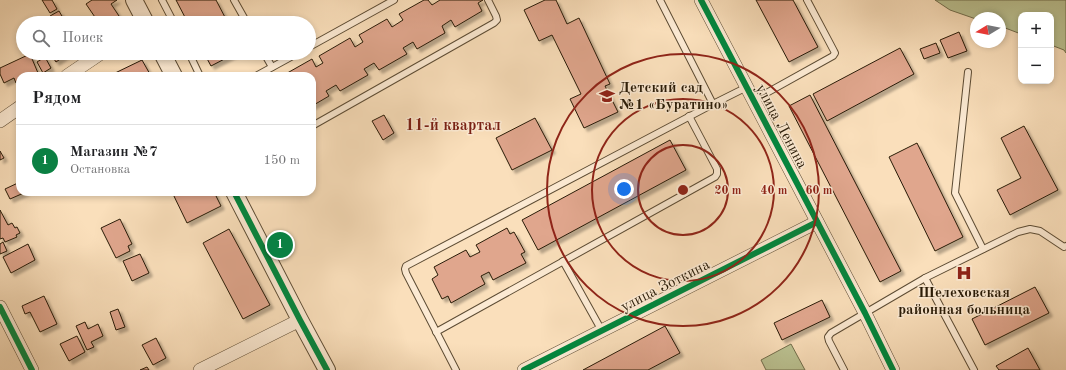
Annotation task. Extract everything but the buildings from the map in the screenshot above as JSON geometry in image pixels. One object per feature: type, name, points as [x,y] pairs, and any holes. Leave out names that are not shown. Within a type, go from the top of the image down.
[{"type":"street","points":[[134,0],[142,16]]},
{"type":"street","name":"улица Ленина","points":[[701,0],[818,222],[893,370]]},
{"type":"street","points":[[73,72],[91,60]]},
{"type":"street","points":[[166,60],[172,72]]},
{"type":"street","points":[[0,121],[16,111]]},
{"type":"street","points":[[236,196],[327,370]]},
{"type":"street","name":"улица Зоткина","points":[[524,370],[818,222]]},
{"type":"street","points":[[0,306],[32,370]]},
{"type":"street","points":[[200,370],[300,320]]},
{"type":"lane","points":[[162,0],[170,16]]},
{"type":"lane","points":[[234,0],[243,16]]},
{"type":"lane","points":[[316,43],[394,0]]},
{"type":"lane","points":[[316,124],[497,20],[488,0]]},
{"type":"lane","points":[[660,0],[713,104]]},
{"type":"lane","points":[[754,100],[833,56],[835,53],[807,0]]},
{"type":"lane","points":[[192,60],[198,72]]},
{"type":"lane","points":[[268,60],[272,67]]},
{"type":"lane","points":[[263,72],[285,60]]},
{"type":"lane","points":[[968,72],[956,193],[983,249]]},
{"type":"lane","points":[[456,370],[406,273],[405,268],[407,265],[689,116],[747,87]]},
{"type":"lane","points":[[436,332],[715,177],[717,174],[717,168],[689,116]]},
{"type":"lane","points":[[844,370],[829,341],[828,337],[831,333],[925,278],[1018,232],[1030,229],[1040,231],[1065,248]]},
{"type":"lane","points":[[563,261],[602,331]]},
{"type":"lane","points":[[925,278],[974,370]]},
{"type":"green space","points":[[935,0],[1066,0],[1066,53],[1064,50],[1054,46],[1054,12],[1018,12],[1018,33],[1006,28],[1006,12],[970,12],[970,17],[950,10]]},
{"type":"green space","points":[[791,344],[805,370],[766,370],[761,360]]},
{"type":"cycle path","points":[[701,0],[865,313],[893,370]]},
{"type":"cycle path","points":[[236,196],[327,370]]},
{"type":"cycle path","points":[[524,370],[817,222]]},
{"type":"cycle path","points":[[0,307],[32,370]]},
{"type":"place","name":"Детский сад №1 «Буратино»","points":[[607,96]]},
{"type":"place","name":"Магазин №7","points":[[280,245]]},
{"type":"place","name":"Шелеховская районная больница","points":[[964,273]]},
{"type":"district","name":"11-й квартал","points":[[453,124]]}]
